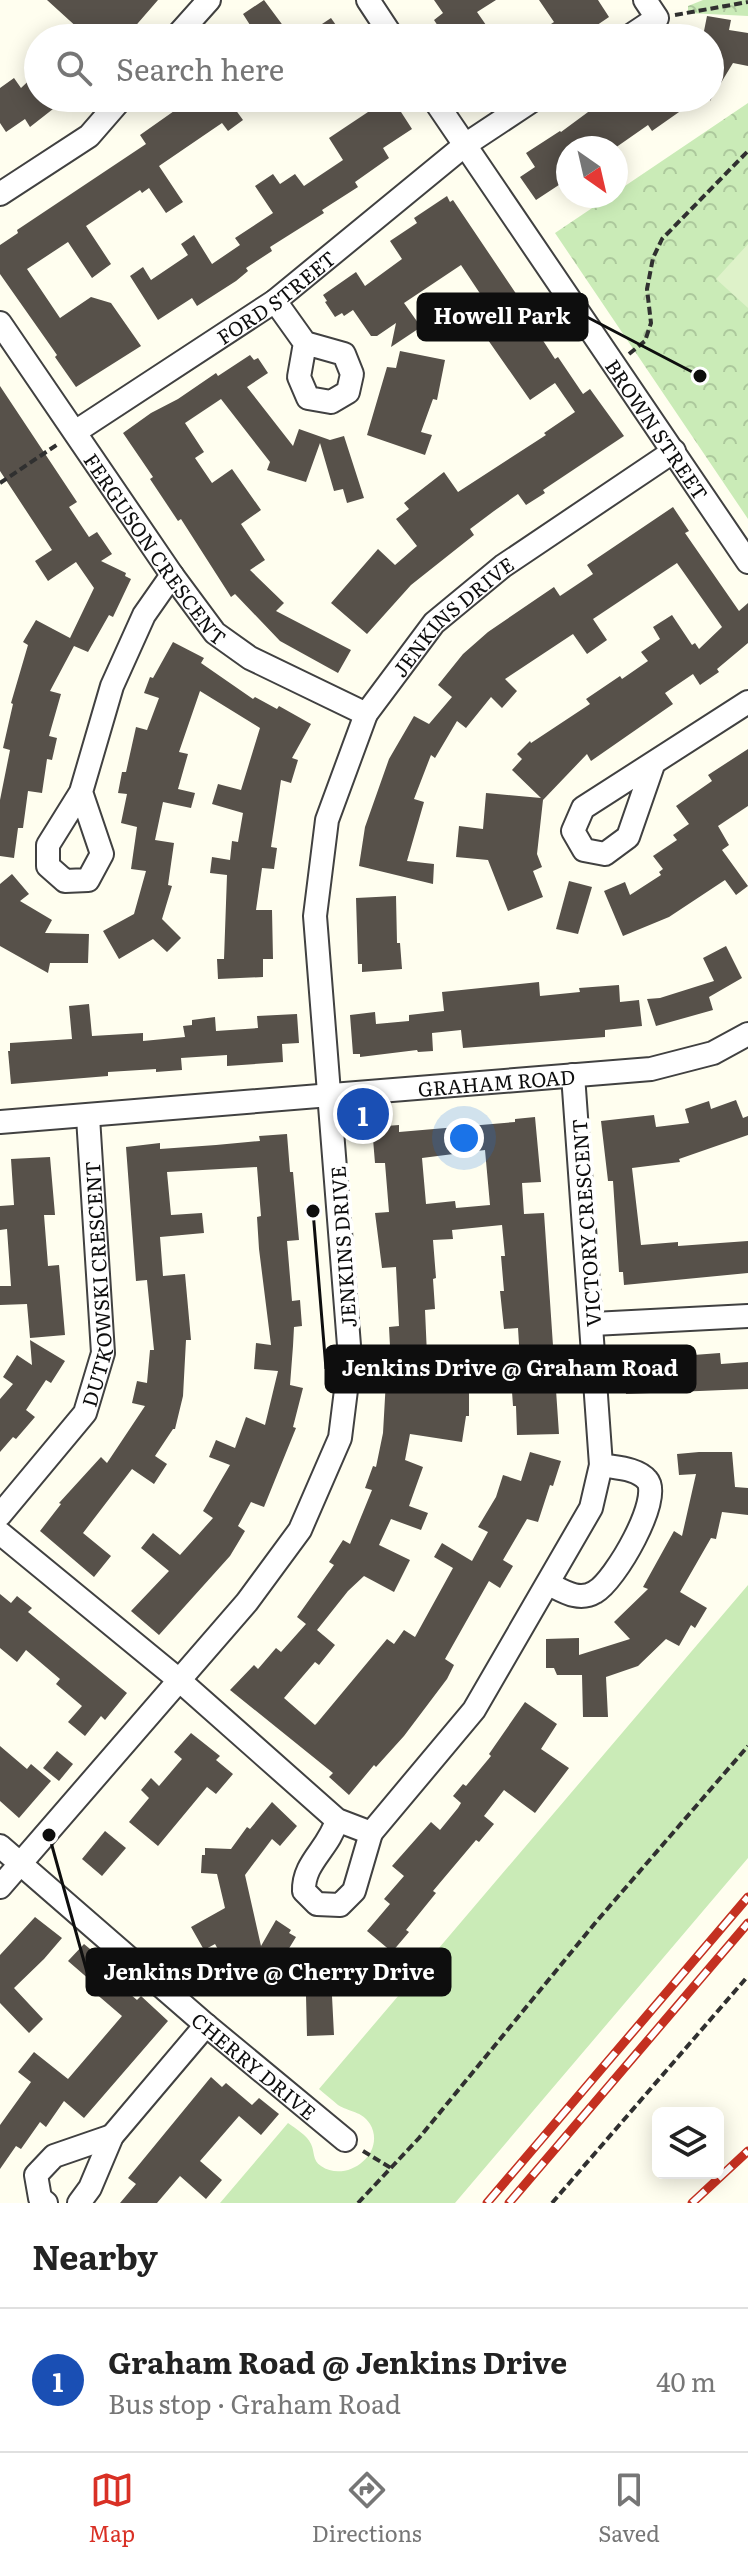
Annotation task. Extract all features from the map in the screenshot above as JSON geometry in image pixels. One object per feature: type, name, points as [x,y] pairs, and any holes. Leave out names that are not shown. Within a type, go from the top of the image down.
[{"type":"street","points":[[188,24],[209,0]]},
{"type":"street","points":[[368,0],[384,24]]},
{"type":"street","points":[[0,194],[89,136],[110,112]]},
{"type":"street","name":"BROWN STREET","points":[[443,112],[748,562]]},
{"type":"street","name":"FORD STREET","points":[[75,432],[275,301],[465,145],[515,112]]},
{"type":"street","points":[[275,301],[305,343]]},
{"type":"street","name":"FERGUSON CRESCENT","points":[[0,323],[215,633],[250,658],[366,714]]},
{"type":"street","name":"JENKINS DRIVE","points":[[0,1887],[247,1602],[300,1530],[340,1438],[350,1358],[315,916],[327,820],[366,714],[434,623],[503,566],[674,451]]},
{"type":"street","points":[[81,792],[112,686],[144,615],[172,575]]},
{"type":"street","points":[[653,765],[748,702]]},
{"type":"street","name":"GRAHAM ROAD","points":[[0,1122],[651,1069],[713,1053],[748,1034]]},
{"type":"street","name":"VICTORY CRESCENT","points":[[337,1820],[333,1836],[304,1875],[304,1891],[317,1904],[340,1905],[354,1891],[371,1833],[474,1710],[591,1508],[601,1465],[573,1075]]},
{"type":"street","name":"DUTKOWSKI CRESCENT","points":[[0,1515],[85,1413],[103,1353],[88,1117]]},
{"type":"street","points":[[593,1324],[748,1316]]},
{"type":"street","points":[[549,1584],[573,1597],[596,1592],[640,1528],[653,1494],[650,1482],[640,1473],[601,1465]]},
{"type":"street","points":[[0,1533],[179,1680],[337,1820],[371,1833]]},
{"type":"street","name":"CHERRY DRIVE","points":[[0,1846],[206,2025],[345,2140]]},
{"type":"street","points":[[79,2203],[90,2188],[112,2136],[206,2025]]},
{"type":"street","points":[[46,2203],[40,2198],[36,2175],[54,2156],[112,2136]]},
{"type":"path","points":[[651,9],[748,2]]},
{"type":"path","points":[[616,364],[645,341],[651,323],[647,289],[653,258],[662,239],[748,151]]},
{"type":"path","points":[[0,483],[75,432]]},
{"type":"path","points":[[358,2203],[419,2138],[596,1922],[748,1746]]},
{"type":"path","points":[[552,2203],[748,1976]]},
{"type":"path","points":[[345,2140],[391,2168]]},
{"type":"green space","points":[[703,0],[748,0],[748,16],[688,13],[688,6]]},
{"type":"green space","points":[[748,103],[748,519],[555,233],[592,208],[628,208],[628,184]]},
{"type":"green space","points":[[748,244],[748,308],[716,279]]},
{"type":"green space","points":[[748,1585],[748,1858],[455,2203],[220,2203],[288,2123],[309,2141],[318,2164],[331,2171],[352,2168],[369,2155],[374,2135],[367,2120],[338,2105],[319,2089]]},
{"type":"building","points":[[47,0],[158,0],[137,24],[73,24]]},
{"type":"building","points":[[264,0],[282,24],[249,24],[243,14]]},
{"type":"building","points":[[434,0],[496,0],[477,12],[485,24],[437,24],[434,20],[443,13]]},
{"type":"building","points":[[539,0],[598,0],[609,17],[599,24],[551,24],[554,22]]},
{"type":"building","points":[[707,16],[731,20],[729,30],[748,33],[748,66],[733,63],[724,78],[724,24],[705,24]]},
{"type":"building","points":[[14,78],[21,88],[24,85],[24,112],[49,112],[30,127],[25,119],[6,132],[0,123],[0,88]]},
{"type":"building","points":[[173,112],[237,112],[243,120],[228,131],[222,123],[159,166],[183,202],[166,213],[149,188],[142,193],[140,190],[86,226],[111,264],[92,278],[68,242],[27,269],[60,318],[91,297],[111,303],[141,346],[76,387],[0,274],[0,245],[18,233],[17,230],[146,144],[140,135]]},
{"type":"building","points":[[368,112],[401,112],[412,129],[383,148],[389,158],[355,182],[358,187],[270,247],[272,251],[246,268],[248,271],[236,281],[197,306],[192,298],[158,320],[130,276],[143,267],[151,280],[188,255],[181,244],[194,235],[212,264],[240,245],[235,238],[273,213],[255,186],[273,174],[280,184],[295,174],[304,186],[343,160],[329,138]]},
{"type":"building","points":[[588,112],[679,112],[652,131],[648,125],[628,139],[628,136],[556,136],[556,187],[536,200],[520,177],[535,167],[526,153]]},
{"type":"building","points":[[447,196],[450,202],[453,200],[534,320],[531,322],[555,359],[558,357],[583,394],[590,389],[624,436],[543,490],[545,493],[526,505],[518,494],[470,529],[474,535],[411,585],[367,634],[331,603],[378,549],[395,565],[417,546],[396,519],[409,509],[404,503],[444,472],[458,492],[546,435],[544,433],[575,412],[555,383],[530,400],[465,307],[481,295],[461,265],[404,303],[421,327],[391,347],[396,323],[377,336],[371,336],[353,310],[335,317],[325,302],[323,295],[356,272],[365,286],[402,259],[390,241],[417,223],[414,218]]},
{"type":"building","points":[[400,351],[445,360],[437,400],[433,399],[421,432],[432,435],[425,455],[367,435],[387,367],[396,368]]},
{"type":"building","points":[[250,355],[254,360],[258,358],[268,373],[247,387],[293,446],[299,429],[330,440],[344,436],[364,498],[347,503],[343,489],[334,491],[320,443],[306,482],[267,470],[270,462],[221,399],[185,423],[204,452],[195,458],[212,483],[232,469],[261,510],[241,524],[265,560],[250,570],[284,603],[276,611],[351,650],[338,673],[280,641],[235,594],[231,597],[181,519],[178,521],[150,479],[153,477],[123,433],[216,373],[218,376]]},
{"type":"building","points":[[0,386],[77,502],[69,507],[89,537],[97,532],[112,554],[101,561],[126,573],[125,576],[131,579],[113,617],[109,615],[88,652],[74,646],[50,691],[61,694],[49,736],[57,738],[52,760],[47,759],[42,793],[28,791],[23,828],[18,828],[14,858],[0,856],[0,800],[10,750],[3,748],[11,703],[28,645],[23,642],[36,620],[70,638],[94,588],[76,562],[48,581],[35,561],[52,550],[0,471]]},
{"type":"building","points":[[673,507],[689,531],[685,533],[739,611],[748,603],[748,643],[717,669],[719,672],[700,685],[693,674],[665,693],[673,704],[591,761],[587,754],[543,800],[537,854],[542,867],[533,871],[543,897],[508,911],[488,860],[456,857],[459,826],[483,829],[486,793],[541,798],[512,770],[522,759],[517,754],[530,741],[590,704],[586,699],[648,661],[641,652],[660,639],[653,627],[672,615],[692,645],[695,643],[699,649],[722,627],[677,563],[593,619],[607,640],[587,654],[573,634],[505,679],[517,691],[502,708],[491,697],[466,728],[457,721],[435,758],[431,755],[414,799],[424,802],[407,861],[434,864],[433,884],[359,866],[365,827],[389,759],[414,716],[429,724],[452,697],[438,685],[463,654],[488,632],[554,587],[560,596],[593,574],[587,565]]},
{"type":"building","points":[[173,642],[204,658],[201,663],[253,699],[255,697],[277,709],[279,706],[311,724],[292,758],[298,760],[291,783],[281,780],[271,847],[277,848],[274,869],[262,868],[256,910],[272,910],[273,959],[263,959],[263,977],[218,979],[217,959],[224,959],[227,875],[210,873],[212,857],[230,860],[232,841],[238,842],[243,813],[212,804],[218,784],[241,790],[260,728],[200,691],[179,752],[188,754],[178,789],[195,793],[191,808],[163,802],[155,840],[174,843],[168,885],[172,886],[162,919],[181,938],[167,952],[153,939],[119,959],[103,931],[134,914],[146,871],[131,869],[137,827],[121,823],[127,794],[118,793],[136,727],[147,730],[159,698],[144,693],[150,677],[153,678]]},
{"type":"building","points":[[748,749],[748,806],[718,826],[729,845],[722,850],[748,886],[736,895],[725,880],[669,917],[623,936],[604,891],[625,882],[630,895],[661,875],[659,872],[663,869],[653,856],[677,840],[673,835],[689,824],[676,806],[712,781],[708,775]]},
{"type":"building","points":[[12,874],[29,894],[20,901],[52,920],[45,933],[89,934],[88,963],[50,963],[48,973],[0,946],[0,884]]},
{"type":"building","points":[[569,881],[592,887],[578,934],[556,929]]},
{"type":"building","points":[[396,896],[397,943],[400,943],[402,969],[362,972],[362,964],[358,964],[356,898]]},
{"type":"building","points":[[726,946],[742,978],[709,997],[713,1010],[656,1026],[647,999],[660,998],[714,981],[703,958]]},
{"type":"building","points":[[539,982],[540,996],[580,992],[579,988],[619,985],[620,1002],[639,1000],[642,1026],[605,1030],[605,1037],[463,1048],[461,1030],[432,1033],[433,1051],[360,1057],[360,1054],[353,1054],[350,1015],[375,1012],[376,1024],[409,1021],[409,1015],[444,1011],[442,992]]},
{"type":"building","points":[[89,1004],[92,1036],[143,1033],[143,1041],[185,1037],[183,1026],[192,1025],[192,1020],[215,1017],[216,1031],[258,1028],[257,1016],[297,1014],[299,1043],[282,1044],[283,1062],[227,1066],[227,1055],[181,1058],[182,1070],[108,1072],[108,1076],[11,1084],[10,1043],[72,1039],[69,1006]]},
{"type":"building","points":[[736,1100],[743,1118],[748,1116],[748,1135],[679,1159],[680,1162],[632,1168],[641,1245],[748,1241],[748,1273],[624,1285],[623,1272],[619,1272],[613,1181],[608,1181],[601,1121],[654,1115],[656,1127],[689,1123],[685,1109],[709,1101],[711,1109]]},
{"type":"building","points":[[535,1117],[541,1182],[522,1183],[524,1214],[544,1213],[559,1434],[517,1435],[511,1377],[521,1377],[518,1328],[504,1329],[500,1291],[504,1291],[502,1225],[452,1230],[453,1239],[433,1240],[435,1309],[425,1310],[425,1389],[469,1388],[469,1416],[466,1416],[462,1442],[410,1434],[405,1460],[423,1467],[409,1506],[428,1513],[421,1530],[391,1519],[379,1545],[410,1560],[394,1592],[364,1576],[348,1591],[317,1630],[335,1645],[319,1665],[315,1662],[284,1698],[315,1725],[387,1639],[394,1644],[404,1630],[415,1637],[453,1568],[434,1557],[442,1543],[472,1561],[488,1532],[478,1527],[496,1497],[503,1475],[521,1481],[530,1452],[561,1461],[538,1522],[527,1519],[503,1560],[513,1566],[500,1588],[489,1581],[445,1659],[454,1665],[447,1679],[404,1736],[349,1795],[329,1777],[333,1773],[230,1690],[254,1665],[258,1669],[276,1648],[281,1652],[306,1624],[297,1617],[334,1565],[329,1562],[343,1540],[350,1544],[372,1490],[365,1488],[373,1466],[376,1467],[383,1433],[386,1380],[388,1365],[391,1365],[389,1327],[399,1326],[396,1267],[382,1268],[375,1213],[389,1212],[385,1163],[375,1163],[372,1127],[399,1125],[399,1132],[515,1122],[515,1119]],"holes":[[[485,1150],[490,1205],[456,1208],[455,1201],[426,1204],[422,1158]]]},
{"type":"building","points":[[287,1134],[299,1240],[287,1241],[292,1301],[300,1300],[302,1326],[294,1327],[290,1385],[303,1388],[293,1427],[296,1428],[264,1507],[251,1502],[238,1526],[245,1531],[230,1556],[159,1635],[131,1611],[169,1571],[141,1548],[153,1533],[180,1555],[213,1518],[203,1511],[230,1465],[209,1457],[216,1440],[235,1448],[246,1417],[265,1425],[278,1371],[254,1369],[256,1343],[271,1345],[259,1249],[257,1217],[261,1216],[257,1167],[167,1172],[171,1215],[202,1213],[204,1233],[160,1237],[163,1276],[185,1274],[191,1340],[186,1340],[183,1396],[175,1429],[155,1456],[167,1464],[154,1484],[132,1469],[83,1533],[111,1556],[94,1577],[40,1531],[59,1503],[101,1457],[107,1463],[145,1406],[132,1403],[137,1381],[147,1383],[150,1350],[154,1350],[147,1280],[136,1281],[126,1147],[160,1143],[160,1149],[216,1145],[260,1141],[259,1136]]},
{"type":"building","points":[[50,1157],[55,1215],[44,1215],[48,1266],[59,1265],[65,1335],[30,1338],[27,1304],[0,1305],[0,1286],[11,1286],[7,1229],[0,1230],[0,1206],[14,1205],[11,1159]]},
{"type":"building","points":[[30,1340],[65,1361],[51,1383],[46,1380],[26,1410],[35,1417],[0,1452],[0,1399],[13,1384],[3,1377],[17,1355],[32,1365]]},
{"type":"building","points":[[720,1353],[721,1364],[748,1362],[748,1389],[626,1394],[624,1372],[628,1372],[627,1360]]},
{"type":"building","points":[[732,1452],[735,1487],[748,1488],[748,1515],[722,1512],[716,1539],[711,1538],[680,1592],[707,1608],[695,1628],[691,1625],[679,1646],[666,1639],[638,1666],[606,1677],[608,1717],[583,1717],[582,1675],[557,1675],[554,1668],[546,1668],[546,1639],[579,1638],[579,1655],[630,1639],[614,1622],[648,1589],[643,1587],[674,1531],[682,1536],[696,1474],[679,1475],[677,1454]]},
{"type":"building","points":[[0,1594],[11,1603],[17,1596],[32,1608],[28,1612],[127,1693],[105,1720],[101,1716],[85,1736],[68,1722],[82,1706],[56,1684],[60,1679],[26,1650],[17,1662],[0,1648]]},
{"type":"building","points":[[525,1702],[557,1724],[541,1749],[569,1768],[535,1813],[504,1790],[484,1816],[494,1824],[479,1842],[476,1840],[433,1891],[436,1893],[392,1952],[367,1931],[390,1904],[384,1899],[404,1876],[392,1866],[431,1822],[440,1830],[458,1808],[461,1803],[453,1796],[463,1784],[466,1786],[491,1756],[489,1754]]},
{"type":"building","points":[[191,1733],[220,1756],[216,1760],[233,1774],[216,1794],[207,1787],[158,1846],[129,1822],[149,1798],[141,1790],[151,1778],[159,1786],[182,1759],[174,1752]]},
{"type":"building","points":[[0,1746],[27,1769],[31,1764],[51,1781],[19,1818],[0,1801]]},
{"type":"building","points":[[57,1751],[73,1764],[59,1781],[43,1768]]},
{"type":"building","points":[[272,1802],[297,1826],[280,1846],[272,1839],[245,1875],[261,1946],[276,1920],[296,1937],[288,1950],[321,1969],[373,1955],[380,1982],[332,1996],[334,2035],[307,2036],[306,1996],[276,1979],[279,1974],[250,1954],[228,1967],[215,1944],[204,1950],[191,1927],[225,1908],[217,1874],[201,1873],[205,1848],[231,1849],[247,1827],[250,1829]]},
{"type":"building","points":[[105,1831],[126,1848],[102,1876],[82,1859]]},
{"type":"building","points":[[35,1917],[62,1938],[14,1988],[43,2019],[29,2033],[0,2003],[0,1955]]},
{"type":"building","points":[[84,1944],[101,1958],[96,1965],[137,2000],[141,1996],[168,2021],[84,2118],[64,2101],[46,2127],[40,2122],[21,2149],[16,2146],[0,2169],[0,2125],[31,2082],[18,2072],[34,2052],[68,2079],[122,2016],[94,1992],[98,1987],[68,1961]]},
{"type":"building","points":[[211,2077],[222,2087],[226,2083],[252,2105],[259,2098],[279,2114],[261,2135],[239,2116],[200,2161],[222,2180],[206,2199],[180,2176],[157,2203],[120,2203],[136,2184],[128,2178]]},
{"type":"railway","points":[[487,2203],[748,1897]]},
{"type":"railway","points":[[509,2203],[748,1923]]},
{"type":"railway","points":[[692,2203],[748,2151]]},
{"type":"place","name":"Howell Park","points":[[700,376]]},
{"type":"place","name":"Graham Road @ Jenkins Drive","points":[[363,1114]]},
{"type":"place","name":"Jenkins Drive @ Graham Road","points":[[313,1211]]},
{"type":"place","name":"Jenkins Drive @ Cherry Drive","points":[[49,1835]]}]
